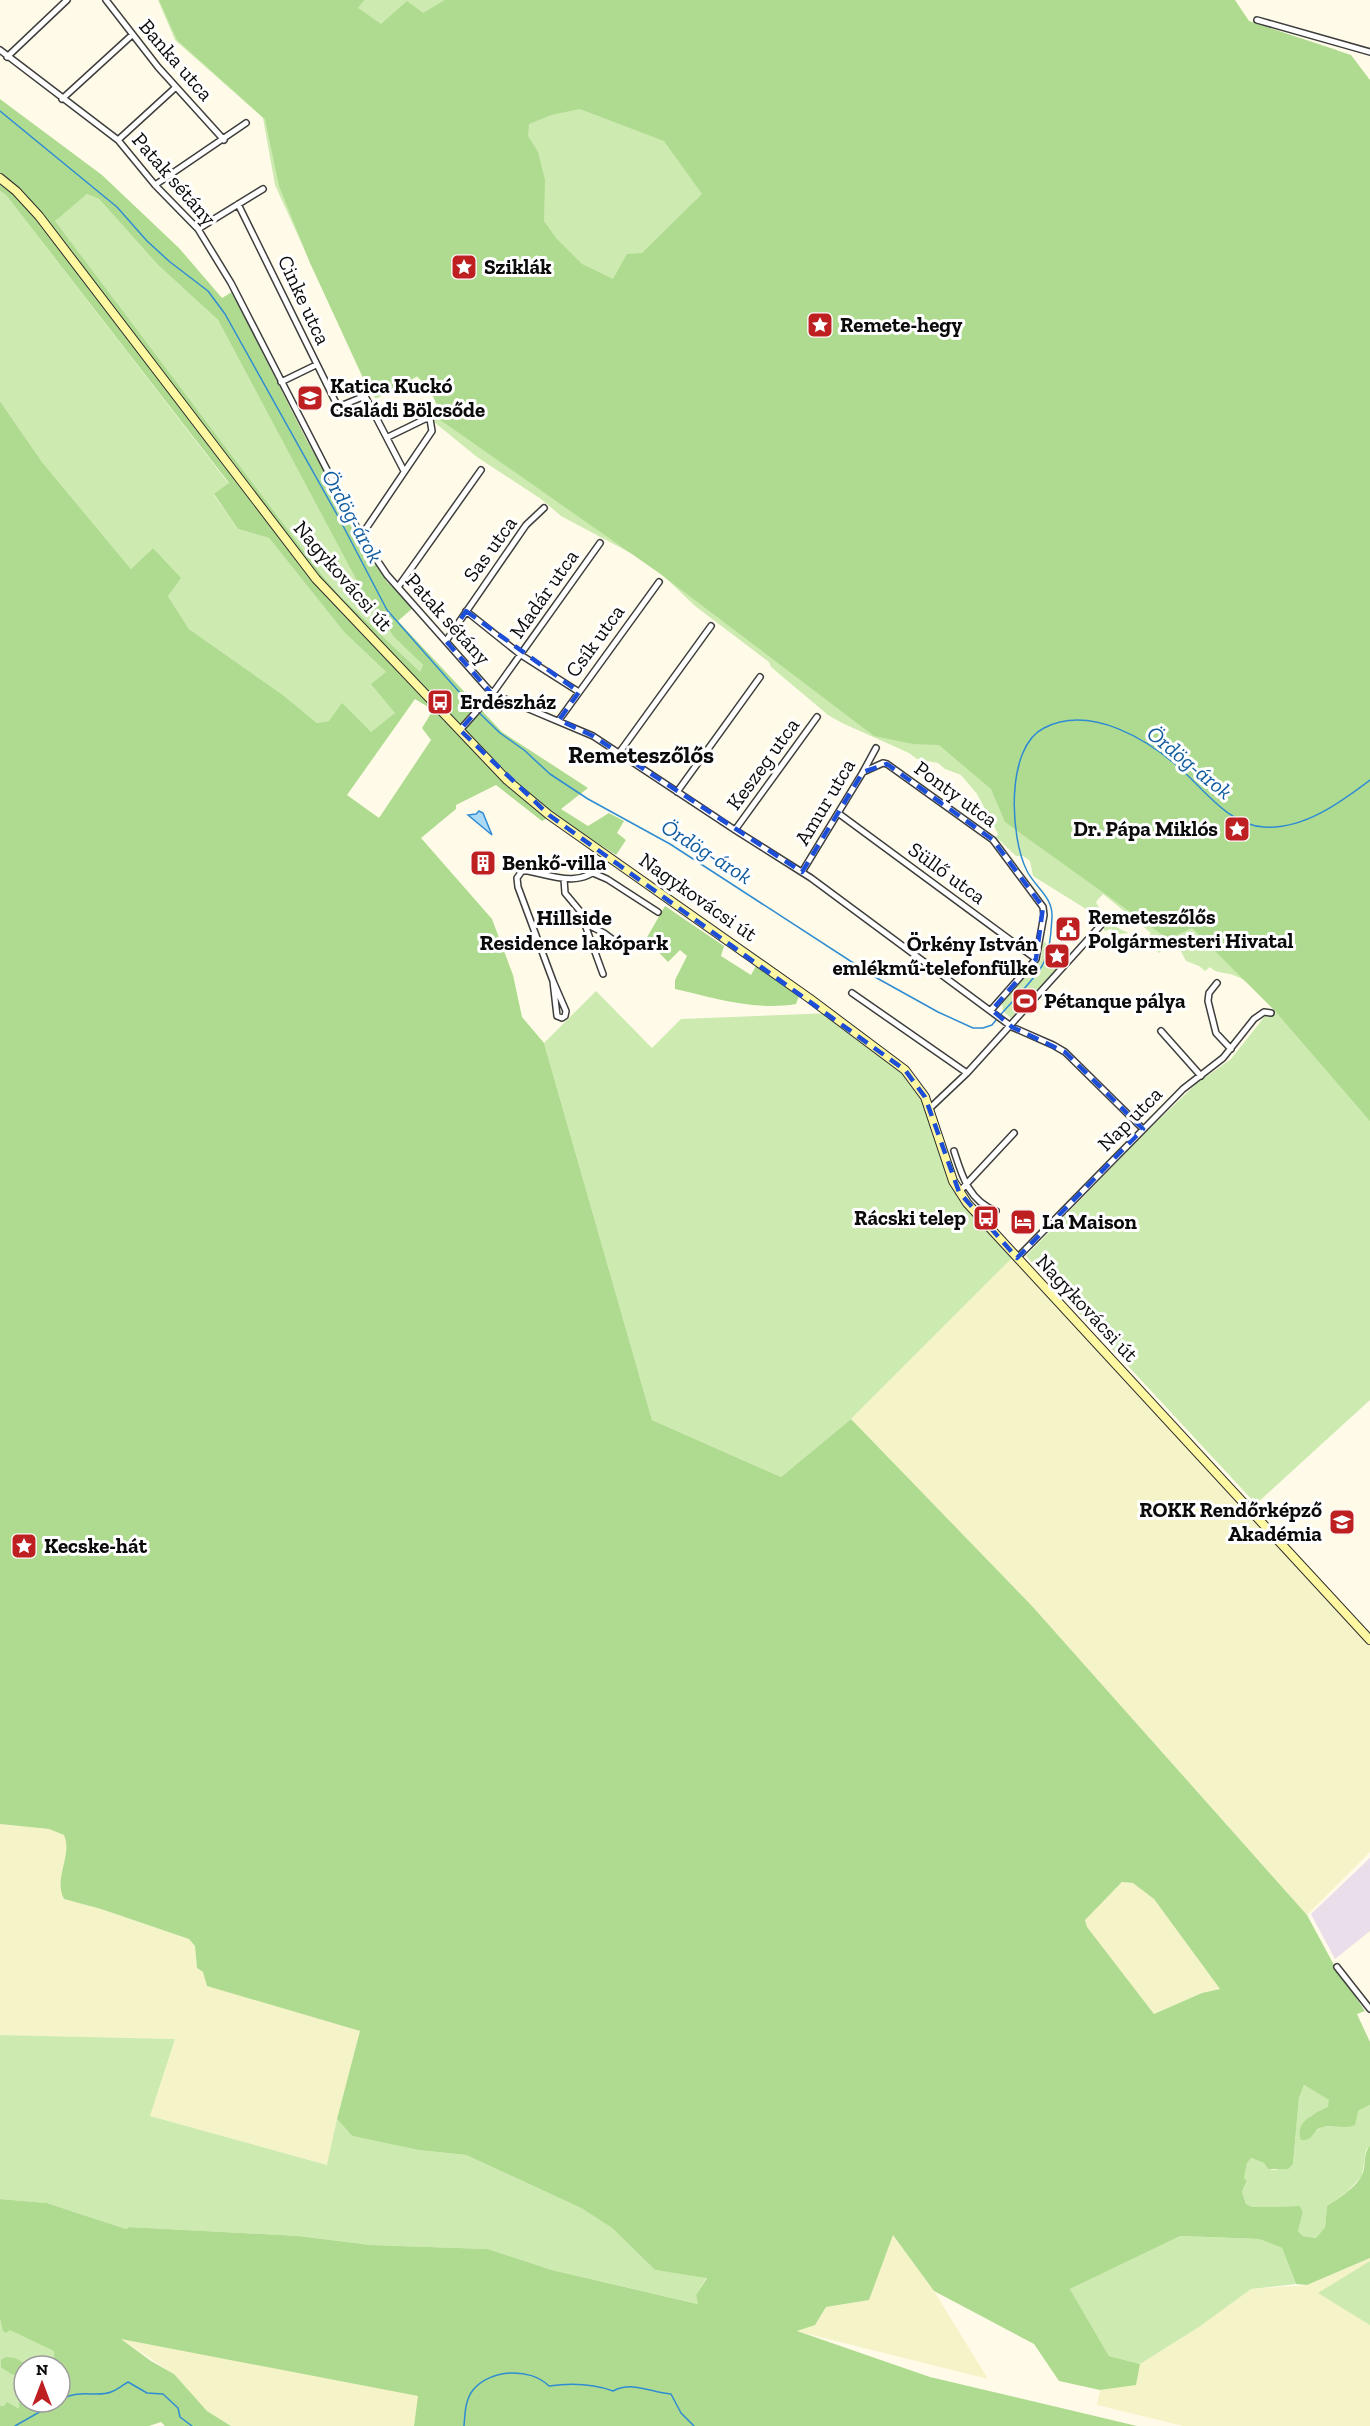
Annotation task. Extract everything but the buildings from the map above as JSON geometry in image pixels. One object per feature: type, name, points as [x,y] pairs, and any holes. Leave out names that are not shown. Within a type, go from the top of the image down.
[{"type":"street","points":[[7,57],[67,0]]},
{"type":"street","name":"Banka utca","points":[[106,0],[132,36],[224,140]]},
{"type":"street","points":[[1257,20],[1370,52]]},
{"type":"street","points":[[62,99],[132,36]]},
{"type":"street","name":"Patak sétány","points":[[0,50],[118,141],[155,185],[198,229],[231,283],[361,536],[387,575],[493,693],[589,733],[802,872],[1008,1024],[1053,1044],[1065,1052],[1143,1129]]},
{"type":"street","points":[[118,141],[176,87]]},
{"type":"street","points":[[155,185],[246,123]]},
{"type":"street","name":"Nagykovácsi út","points":[[0,178],[28,202],[44,222],[316,579],[507,780],[549,815],[818,1004],[905,1070],[920,1088],[959,1192],[1017,1258],[1370,1640]]},
{"type":"street","points":[[198,229],[263,189]]},
{"type":"street","name":"Cinke utca","points":[[238,204],[338,407],[365,396],[404,471]]},
{"type":"street","points":[[281,382],[316,365]]},
{"type":"street","points":[[361,536],[432,431],[432,422],[428,418],[388,437]]},
{"type":"street","points":[[398,587],[481,470]]},
{"type":"street","name":"Sas utca","points":[[446,641],[526,525],[544,508]]},
{"type":"street","name":"Madár utca","points":[[460,730],[493,693],[600,543]]},
{"type":"street","name":"Csík utca","points":[[559,720],[658,582]]},
{"type":"street","points":[[466,611],[521,655],[579,692]]},
{"type":"street","points":[[619,753],[711,626]]},
{"type":"street","points":[[677,792],[760,677]]},
{"type":"street","name":"Keszeg utca","points":[[735,830],[817,717]]},
{"type":"street","name":"Amur utca","points":[[802,872],[876,748]]},
{"type":"street","name":"Ponty utca","points":[[863,772],[883,763],[887,764],[990,838],[1040,903],[1044,915],[1036,959]]},
{"type":"street","name":"Süllő utca","points":[[838,813],[1036,959]]},
{"type":"street","points":[[553,981],[557,1016],[562,1018],[566,1011],[518,887],[517,878],[522,871],[528,871],[564,879],[578,879],[593,873],[600,866]]},
{"type":"street","points":[[593,873],[607,879],[658,912]]},
{"type":"street","points":[[564,879],[565,893],[580,911],[603,974]]},
{"type":"street","points":[[584,923],[604,933],[624,948]]},
{"type":"street","points":[[929,1109],[967,1073],[1008,1024],[1101,925]]},
{"type":"street","points":[[991,1010],[1036,959]]},
{"type":"street","points":[[1217,983],[1209,993],[1208,1000],[1216,1033],[1231,1049]]},
{"type":"street","points":[[852,993],[967,1073]]},
{"type":"street","name":"Nap utca","points":[[1017,1258],[1183,1089],[1216,1065],[1256,1017],[1264,1012],[1271,1012]]},
{"type":"street","points":[[1161,1031],[1201,1076]]},
{"type":"street","points":[[959,1192],[1014,1132]]},
{"type":"street","points":[[954,1151],[965,1185],[983,1205],[996,1211]]},
{"type":"street","points":[[1338,1967],[1370,2007]]},
{"type":"highlighted area","points":[[466,611],[579,692],[559,720],[593,736],[802,872],[863,772],[887,764],[993,840],[1043,907],[1036,959],[992,1010],[1012,1027],[1065,1052],[1143,1129],[1017,1258],[959,1192],[925,1097],[905,1070],[549,815],[460,730],[492,694],[446,641]]},
{"type":"shaded area","points":[[1012,1258],[1370,1645],[1370,1852],[1307,1915],[1032,1606],[851,1419]]},
{"type":"shaded area","points":[[0,1824],[49,1829],[64,1835],[69,1845],[61,1876],[64,1899],[189,1939],[195,1946],[197,1968],[203,1972],[208,1986],[360,2031],[337,2119],[328,2165],[150,2116],[175,2039],[0,2035]]},
{"type":"shaded area","points":[[1370,1858],[1370,1931],[1335,1959],[1311,1914]]},
{"type":"shaded area","points":[[1123,1882],[1134,1883],[1154,1899],[1220,1989],[1202,1993],[1154,2014],[1087,1927],[1085,1919]]},
{"type":"shaded area","points":[[893,2234],[934,2291],[988,2379],[796,2331],[815,2325],[826,2307],[869,2300]]},
{"type":"shaded area","points":[[1370,2258],[1370,2426],[1183,2426],[1097,2405],[1100,2390],[1136,2385],[1140,2364],[1199,2327],[1251,2289],[1307,2285]]},
{"type":"shaded area","points":[[119,2338],[419,2396],[414,2426],[231,2426],[207,2411],[174,2374]]},
{"type":"green space","points":[[158,0],[1151,0],[1256,55],[1300,38],[1337,50],[1370,308],[1370,1400],[1256,1504],[1026,1256],[1145,1133],[1196,1084],[1231,1059],[1269,1011],[1275,1011],[1344,1086],[1255,988],[1250,984],[1210,967],[1205,971],[1186,961],[1174,938],[1159,953],[1145,940],[1151,933],[1103,894],[1096,902],[1103,914],[1113,925],[1129,933],[1119,934],[1111,929],[1105,931],[1094,914],[1033,876],[1030,861],[1023,856],[1016,856],[996,837],[998,834],[977,794],[961,775],[945,769],[938,763],[917,759],[909,753],[828,715],[771,667],[769,662],[695,606],[651,564],[561,516],[541,499],[477,457],[434,422],[438,406],[426,385],[417,377],[376,399],[367,388],[275,185],[263,118],[175,40]]},
{"type":"green space","points":[[159,0],[364,0],[358,8],[381,24],[407,1],[423,13],[445,0],[1235,0],[1249,21],[1351,55],[1370,80],[1370,1121],[1275,1011],[1192,928],[1168,939],[1005,822],[991,789],[939,745],[913,744],[874,736],[659,573],[436,417],[433,394],[417,376],[376,397],[368,388],[310,263],[279,186],[265,119],[177,40]],"holes":[[[580,109],[664,141],[702,194],[642,253],[627,254],[613,279],[582,264],[556,238],[544,221],[545,180],[538,152],[528,136],[529,124],[551,115]]]},
{"type":"green space","points":[[0,99],[102,175],[179,248],[222,298],[232,292],[306,439],[387,582],[414,607],[398,621],[502,732],[588,788],[561,809],[588,826],[609,813],[624,821],[617,833],[626,840],[616,855],[554,815],[542,821],[496,785],[456,805],[456,809],[421,838],[492,919],[513,975],[522,1017],[544,1043],[652,1420],[781,1477],[851,1419],[1032,1606],[1307,1915],[1334,1965],[1365,2011],[1357,2014],[1370,2042],[1370,2105],[1358,2111],[1355,2125],[1320,2128],[1310,2138],[1301,2140],[1300,2128],[1303,2123],[1312,2115],[1328,2107],[1329,2100],[1304,2085],[1299,2098],[1293,2164],[1288,2169],[1268,2169],[1264,2163],[1251,2158],[1247,2163],[1244,2178],[1247,2181],[1242,2192],[1246,2204],[1252,2207],[1300,2206],[1303,2212],[1298,2231],[1303,2236],[1316,2238],[1325,2227],[1327,2206],[1350,2190],[1361,2177],[1370,2145],[1370,2258],[1307,2285],[1296,2284],[1282,2248],[1259,2239],[1180,2236],[1070,2289],[1109,2356],[1140,2364],[1136,2385],[1100,2390],[1059,2381],[1034,2344],[934,2291],[893,2235],[869,2300],[826,2307],[815,2325],[797,2331],[930,2377],[1137,2426],[414,2426],[418,2396],[121,2339],[151,2361],[174,2374],[207,2411],[231,2426],[165,2426],[161,2422],[149,2426],[0,2426],[0,2406],[4,2406],[7,2402],[12,2405],[12,2414],[72,2414],[72,2354],[54,2354],[54,2351],[10,2330],[6,2333],[3,2331],[0,2318],[0,2199],[47,2203],[126,2229],[129,2227],[299,2236],[371,2245],[488,2249],[552,2270],[698,2304],[696,2295],[707,2278],[655,2270],[612,2228],[581,2208],[466,2155],[418,2150],[352,2136],[337,2119],[360,2031],[207,1986],[203,1972],[197,1968],[195,1946],[189,1939],[64,1899],[61,1883],[66,1851],[64,1835],[49,1829],[0,1824],[0,401],[42,462],[131,569],[153,548],[181,578],[168,596],[189,629],[283,695],[317,723],[329,721],[342,703],[371,732],[395,713],[371,684],[386,672],[344,632],[269,538],[238,529],[214,494],[229,483],[6,195],[0,191]],"holes":[[[87,194],[99,199],[158,265],[218,320],[363,592],[394,637],[423,665],[420,672],[340,596],[322,575],[55,221]],[[415,699],[433,710],[422,728],[431,740],[379,818],[347,795]],[[1122,1882],[1133,1883],[1154,1899],[1220,1989],[1202,1993],[1154,2014],[1087,1927],[1085,1920]]]},
{"type":"green space","points":[[0,191],[6,195],[229,484],[214,495],[238,529],[269,538],[344,632],[386,672],[395,714],[371,732],[329,721],[317,723],[283,695],[189,629],[168,596],[180,578],[153,548],[131,569],[42,462],[0,401]]},
{"type":"green space","points":[[87,194],[99,199],[158,265],[218,320],[363,591],[394,637],[423,665],[420,673],[340,596],[322,575],[54,220]]},
{"type":"green space","points":[[665,906],[724,946],[721,956],[751,975],[756,966],[800,993],[796,1004],[750,1005],[675,989],[675,980],[687,956],[680,950],[668,962],[646,939]]},
{"type":"green space","points":[[1043,941],[1066,959],[1011,1018],[1003,1011],[1002,1003],[1041,960]]},
{"type":"green space","points":[[596,991],[652,1048],[681,1019],[832,1013],[908,1071],[921,1086],[933,1107],[962,1191],[1014,1252],[1012,1258],[851,1419],[781,1477],[652,1420],[544,1043]]},
{"type":"green space","points":[[0,2035],[175,2039],[150,2116],[327,2165],[337,2119],[352,2136],[418,2150],[466,2155],[581,2208],[612,2228],[655,2270],[707,2277],[696,2295],[699,2304],[552,2270],[488,2249],[371,2245],[299,2236],[129,2227],[126,2229],[47,2203],[0,2199]]},
{"type":"green space","points":[[1304,2085],[1329,2100],[1329,2107],[1310,2116],[1316,2131],[1322,2127],[1349,2127],[1358,2111],[1370,2105],[1370,2145],[1366,2150],[1362,2176],[1348,2191],[1327,2206],[1325,2227],[1316,2238],[1303,2236],[1298,2231],[1303,2212],[1300,2206],[1252,2207],[1246,2204],[1242,2192],[1247,2182],[1244,2178],[1247,2162],[1251,2158],[1264,2163],[1268,2169],[1275,2170],[1293,2164],[1299,2098]]},
{"type":"green space","points":[[1179,2236],[1259,2239],[1282,2248],[1296,2284],[1251,2289],[1199,2327],[1140,2364],[1109,2356],[1070,2289]]},
{"type":"green space","points":[[1370,2261],[1370,2325],[1318,2293]]},
{"type":"green space","points":[[0,2301],[122,2389],[72,2404],[72,2354],[12,2354],[12,2414],[40,2414],[0,2426]]},
{"type":"green space","points":[[6,2357],[12,2358],[12,2374],[1,2367],[1,2360]]},
{"type":"water","points":[[479,811],[483,813],[492,835],[468,815]]},
{"type":"waterway","name":"Ördög-árok","points":[[0,111],[117,207],[147,241],[208,291],[225,314],[340,520],[387,610],[468,702],[500,733],[524,750],[550,774],[588,799],[670,844],[875,977],[938,1012],[973,1028],[992,1025],[1032,980],[1045,961],[1051,936],[1052,910],[1047,898],[1030,877],[1021,856],[1017,837],[1014,794],[1023,754],[1031,738],[1044,728],[1062,722],[1081,720],[1100,723],[1136,737],[1169,759],[1229,814],[1252,825],[1264,827],[1293,824],[1321,813],[1370,780]]},
{"type":"waterway","points":[[464,2426],[467,2403],[473,2390],[489,2378],[510,2373],[532,2376],[549,2386],[581,2384],[613,2391],[634,2387],[671,2394],[681,2413],[694,2426]]},
{"type":"waterway","points":[[72,2395],[105,2394],[128,2382],[147,2393],[163,2394],[178,2408],[180,2417],[192,2426]]},
{"type":"waterway","points":[[15,2426],[36,2414]]},
{"type":"place","name":"Sziklák","points":[[464,267]]},
{"type":"place","name":"Remete-hegy","points":[[820,325]]},
{"type":"place","name":"Katica Kuckó Családi Bölcsőde","points":[[310,398]]},
{"type":"place","name":"Erdészház","points":[[440,702]]},
{"type":"place","name":"Dr. Pápa Miklós","points":[[1237,829]]},
{"type":"place","name":"Benkő-villa","points":[[483,863]]},
{"type":"place","name":"Remeteszőlős Polgármesteri Hivatal","points":[[1068,929]]},
{"type":"place","name":"Örkény István emlékmű-telefonfülke","points":[[1057,956]]},
{"type":"place","name":"Pétanque pálya","points":[[1025,1001]]},
{"type":"place","name":"Rácski telep","points":[[986,1218]]},
{"type":"place","name":"La Maison","points":[[1023,1222]]},
{"type":"place","name":"ROKK Rendőrképző Akadémia","points":[[1342,1522]]},
{"type":"place","name":"Kecske-hát","points":[[24,1546]]},
{"type":"district","name":"Remeteszőlős","points":[[641,755]]},
{"type":"district","name":"Hillside Residence lakópark","points":[[574,930]]}]
